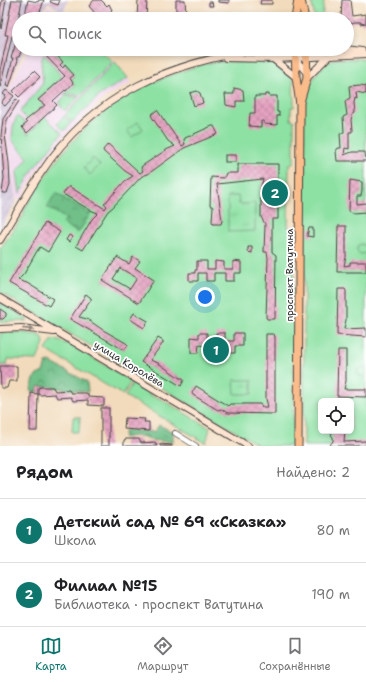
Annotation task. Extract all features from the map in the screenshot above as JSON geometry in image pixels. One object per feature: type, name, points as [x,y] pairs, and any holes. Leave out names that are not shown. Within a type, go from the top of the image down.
[{"type":"main road","points":[[299,0],[302,12]]},
{"type":"main road","points":[[354,51],[366,53]]},
{"type":"main road","points":[[354,54],[366,53]]},
{"type":"main road","points":[[0,240],[50,161],[78,129],[106,103],[150,79],[209,59],[226,56]]},
{"type":"main road","points":[[275,59],[278,56]]},
{"type":"main road","points":[[275,59],[281,56]]},
{"type":"main road","name":"проспект Ватутина","points":[[296,56],[298,61],[296,75],[300,104],[298,446]]},
{"type":"main road","points":[[209,59],[275,59],[298,61],[307,58],[335,56]]},
{"type":"main road","points":[[307,75],[325,57]]},
{"type":"main road","name":"проспект Ватутина","points":[[300,104],[307,75],[307,58]]},
{"type":"main road","points":[[275,59],[296,75],[301,70],[307,75]]},
{"type":"main road","points":[[298,61],[307,75]]},
{"type":"main road","name":"улица Королёва","points":[[0,298],[248,446]]},
{"type":"main road","points":[[0,329],[21,328],[56,332]]},
{"type":"street","points":[[175,433],[196,446]]},
{"type":"shaded area","points":[[0,0],[68,0],[63,12],[48,2],[43,12],[12,12],[12,56],[22,56],[7,88],[20,101],[7,120],[5,135],[16,202],[0,229]]},
{"type":"shaded area","points":[[48,5],[58,12],[45,12]]},
{"type":"shaded area","points":[[25,56],[107,56],[118,65],[131,83],[104,98],[66,134],[37,171],[21,200],[15,198],[6,135],[7,120],[20,101],[9,89]]},
{"type":"green space","points":[[311,0],[324,0],[323,12],[314,12]]},
{"type":"green space","points":[[43,56],[46,56],[62,77],[38,99],[43,106],[28,120],[20,112],[43,83],[41,61]]},
{"type":"green space","points":[[57,56],[107,56],[113,61],[81,95],[64,94],[75,85],[71,81],[74,75]]},
{"type":"green space","points":[[336,59],[366,59],[366,446],[304,446],[304,104],[305,97],[314,77],[324,66]]},
{"type":"green space","points":[[115,62],[128,78],[101,94],[72,122],[65,115]]},
{"type":"green space","points":[[217,62],[273,63],[293,79],[294,107],[291,107],[291,120],[294,120],[294,163],[289,165],[288,227],[294,230],[293,446],[260,446],[0,292],[0,249],[24,215],[24,210],[54,164],[70,144],[88,126],[108,109],[129,95],[153,82],[205,64]]},
{"type":"green space","points":[[65,96],[79,97],[65,111],[60,106],[60,101]]},
{"type":"green space","points":[[17,116],[26,123],[22,127],[28,134],[45,117],[62,133],[34,168],[20,193],[17,172],[28,158],[12,140],[13,127]]},
{"type":"green space","points":[[64,116],[71,123],[64,131],[57,124]]},
{"type":"green space","points":[[138,122],[143,129],[132,137],[127,130]]},
{"type":"green space","points":[[93,158],[100,165],[90,175],[84,168]]},
{"type":"green space","points":[[56,193],[90,214],[78,233],[63,223],[66,219],[47,207]]},
{"type":"green space","points":[[228,196],[238,196],[239,204],[255,203],[255,231],[228,232]]},
{"type":"green space","points":[[360,244],[364,244],[366,245],[366,253],[360,254],[357,251],[357,247]]},
{"type":"green space","points":[[0,302],[27,319],[27,321],[0,322]]},
{"type":"green space","points":[[18,332],[39,335],[43,338],[44,343],[37,360],[8,359],[7,365],[0,365],[0,333]]},
{"type":"green space","points":[[53,339],[71,345],[131,381],[123,395],[46,350]]},
{"type":"green space","points":[[50,362],[87,382],[88,392],[41,386],[38,387],[37,392],[33,392],[31,389],[35,376],[43,372],[46,363]]},
{"type":"green space","points":[[362,367],[367,372],[362,377],[357,372]]},
{"type":"green space","points":[[234,380],[252,380],[252,394],[235,394]]},
{"type":"green space","points":[[133,382],[148,394],[159,398],[210,428],[206,443],[125,396]]},
{"type":"green space","points":[[73,417],[80,417],[79,432],[72,432]]},
{"type":"green space","points":[[159,425],[173,432],[173,442],[150,440],[141,436],[124,438],[123,436],[125,430],[154,432]]},
{"type":"building","points":[[2,0],[6,0],[1,29],[0,11]]},
{"type":"building","points":[[12,0],[22,0],[20,12],[12,12],[12,36],[0,88],[0,70],[8,35],[5,35]]},
{"type":"building","points":[[28,0],[38,2],[39,0],[44,0],[40,12],[25,12]]},
{"type":"building","points":[[51,0],[60,0],[58,5],[50,2]]},
{"type":"building","points":[[94,0],[101,0],[107,6],[109,4],[112,10],[110,12],[94,12],[89,6]]},
{"type":"building","points":[[138,0],[147,0],[146,12],[137,12]]},
{"type":"building","points":[[176,0],[185,0],[186,12],[176,12]]},
{"type":"building","points":[[218,0],[229,0],[229,3],[218,2]]},
{"type":"building","points":[[261,0],[272,0],[272,4],[260,4]]},
{"type":"building","points":[[342,0],[350,0],[352,12],[341,12]]},
{"type":"building","points":[[209,2],[212,2],[213,6],[209,6]]},
{"type":"building","points":[[366,14],[366,23],[361,24],[361,22],[355,22],[354,16]]},
{"type":"building","points":[[12,55],[19,56],[16,59],[18,60],[9,87],[6,86],[13,58],[11,58]]},
{"type":"building","points":[[46,56],[57,56],[63,62],[60,65],[63,68],[65,65],[74,75],[70,78],[73,83],[66,91],[65,90],[53,101],[57,105],[27,133],[22,127],[27,123],[25,121],[45,105],[38,100],[65,76]]},
{"type":"building","points":[[34,71],[40,77],[19,97],[13,91]]},
{"type":"building","points":[[349,86],[366,86],[366,94],[356,92],[357,99],[355,98],[354,103],[355,113],[352,115],[351,120],[352,132],[349,132],[349,149],[345,148],[344,155],[352,152],[365,152],[366,161],[337,161],[336,151],[338,148],[341,148],[340,134],[344,132],[343,117],[347,115],[345,101],[350,98]]},
{"type":"building","points":[[234,88],[243,90],[244,101],[236,101],[236,107],[226,105],[225,94],[234,94]]},
{"type":"building","points":[[6,90],[14,96],[5,106],[1,103],[6,96],[3,94]]},
{"type":"building","points":[[197,91],[200,93],[203,103],[194,106],[190,93]]},
{"type":"building","points":[[265,94],[269,94],[269,96],[277,96],[277,112],[279,112],[279,116],[277,116],[277,125],[264,124],[264,121],[261,121],[261,127],[249,126],[250,113],[255,113],[255,96],[265,96]]},
{"type":"building","points":[[16,99],[19,101],[7,120],[5,135],[10,184],[7,193],[2,193],[4,178],[1,135],[3,119]]},
{"type":"building","points":[[157,110],[182,146],[185,144],[185,138],[212,126],[214,126],[218,134],[184,148],[148,174],[142,176],[108,211],[83,250],[76,246],[92,219],[98,213],[63,194],[68,187],[70,187],[105,209],[107,206],[104,203],[125,181],[133,176],[125,171],[104,152],[103,150],[108,144],[140,173],[143,171],[141,168],[142,166],[166,150],[175,146],[168,141],[151,115]]},
{"type":"building","points":[[225,155],[236,155],[236,162],[225,162]]},
{"type":"building","points":[[238,164],[278,164],[278,219],[272,219],[272,252],[276,255],[275,319],[267,319],[266,317],[268,258],[267,252],[264,252],[265,224],[261,217],[261,188],[263,179],[217,184],[222,221],[221,224],[213,224],[212,221],[213,207],[210,205],[211,177],[224,178],[226,173],[238,173]]},
{"type":"building","points":[[350,180],[362,182],[361,196],[357,196],[357,204],[366,203],[366,212],[353,213],[349,211]]},
{"type":"building","points":[[45,223],[60,232],[48,252],[40,247],[24,274],[18,280],[27,283],[53,299],[49,306],[9,283]]},
{"type":"building","points":[[338,226],[346,226],[346,257],[344,266],[350,265],[350,262],[366,262],[366,272],[337,272]]},
{"type":"building","points":[[309,228],[313,228],[313,237],[307,236]]},
{"type":"building","points":[[69,235],[73,237],[69,242],[66,240]]},
{"type":"building","points":[[248,247],[252,247],[252,253],[248,252]]},
{"type":"building","points":[[117,257],[129,264],[133,257],[140,261],[135,268],[154,280],[139,303],[102,280]],"holes":[[[120,268],[137,278],[130,289],[113,279]]]},
{"type":"building","points":[[197,261],[207,261],[207,269],[215,269],[215,261],[224,262],[224,269],[233,269],[233,261],[241,262],[241,273],[234,273],[234,281],[225,281],[225,273],[214,273],[214,281],[206,281],[206,273],[198,273],[198,281],[189,281],[189,273],[195,273],[195,270],[197,270]]},
{"type":"building","points":[[338,289],[345,289],[346,291],[346,320],[344,329],[366,328],[366,337],[337,335]]},
{"type":"building","points":[[86,294],[91,298],[91,300],[79,317],[87,319],[126,343],[128,345],[124,350],[70,319]]},
{"type":"building","points":[[0,309],[6,313],[6,316],[3,319],[0,319]]},
{"type":"building","points":[[134,313],[148,321],[144,328],[130,319]]},
{"type":"building","points":[[199,333],[207,333],[207,342],[216,342],[216,333],[225,333],[225,341],[234,341],[234,333],[243,333],[243,346],[235,346],[235,353],[226,353],[226,346],[215,346],[215,353],[206,353],[206,346],[199,345],[198,353],[191,353],[191,337],[199,338]]},
{"type":"building","points":[[266,334],[274,334],[275,337],[275,414],[228,413],[221,409],[218,410],[193,395],[192,393],[196,386],[228,406],[230,404],[260,404],[262,407],[268,407],[266,399]]},
{"type":"building","points":[[158,338],[163,341],[163,343],[150,360],[158,363],[180,378],[183,378],[184,380],[181,386],[141,362]]},
{"type":"building","points":[[338,350],[346,350],[346,381],[344,389],[366,389],[366,397],[337,396]]},
{"type":"building","points":[[0,366],[17,366],[17,381],[9,381],[7,388],[1,388]]},
{"type":"building","points":[[53,387],[55,391],[69,390],[71,393],[86,393],[88,394],[88,397],[104,398],[104,406],[88,405],[88,400],[73,401],[71,397],[57,398],[55,394],[40,395],[38,394],[38,388]]},
{"type":"building","points":[[31,393],[38,394],[37,431],[30,431]]},
{"type":"building","points":[[101,408],[109,408],[109,446],[101,446]]},
{"type":"building","points":[[125,418],[145,419],[144,422],[149,422],[149,431],[124,429]]},
{"type":"building","points":[[345,434],[344,442],[366,441],[366,446],[329,446],[333,441],[333,437],[331,435]]},
{"type":"building","points":[[139,439],[141,443],[155,442],[157,446],[124,446],[124,440]]},
{"type":"building","points":[[160,444],[172,445],[172,446],[160,446]]},
{"type":"place","name":"Филиал №15","points":[[275,193]]},
{"type":"place","name":"Детский сад № 69 «Сказка»","points":[[216,350]]}]
